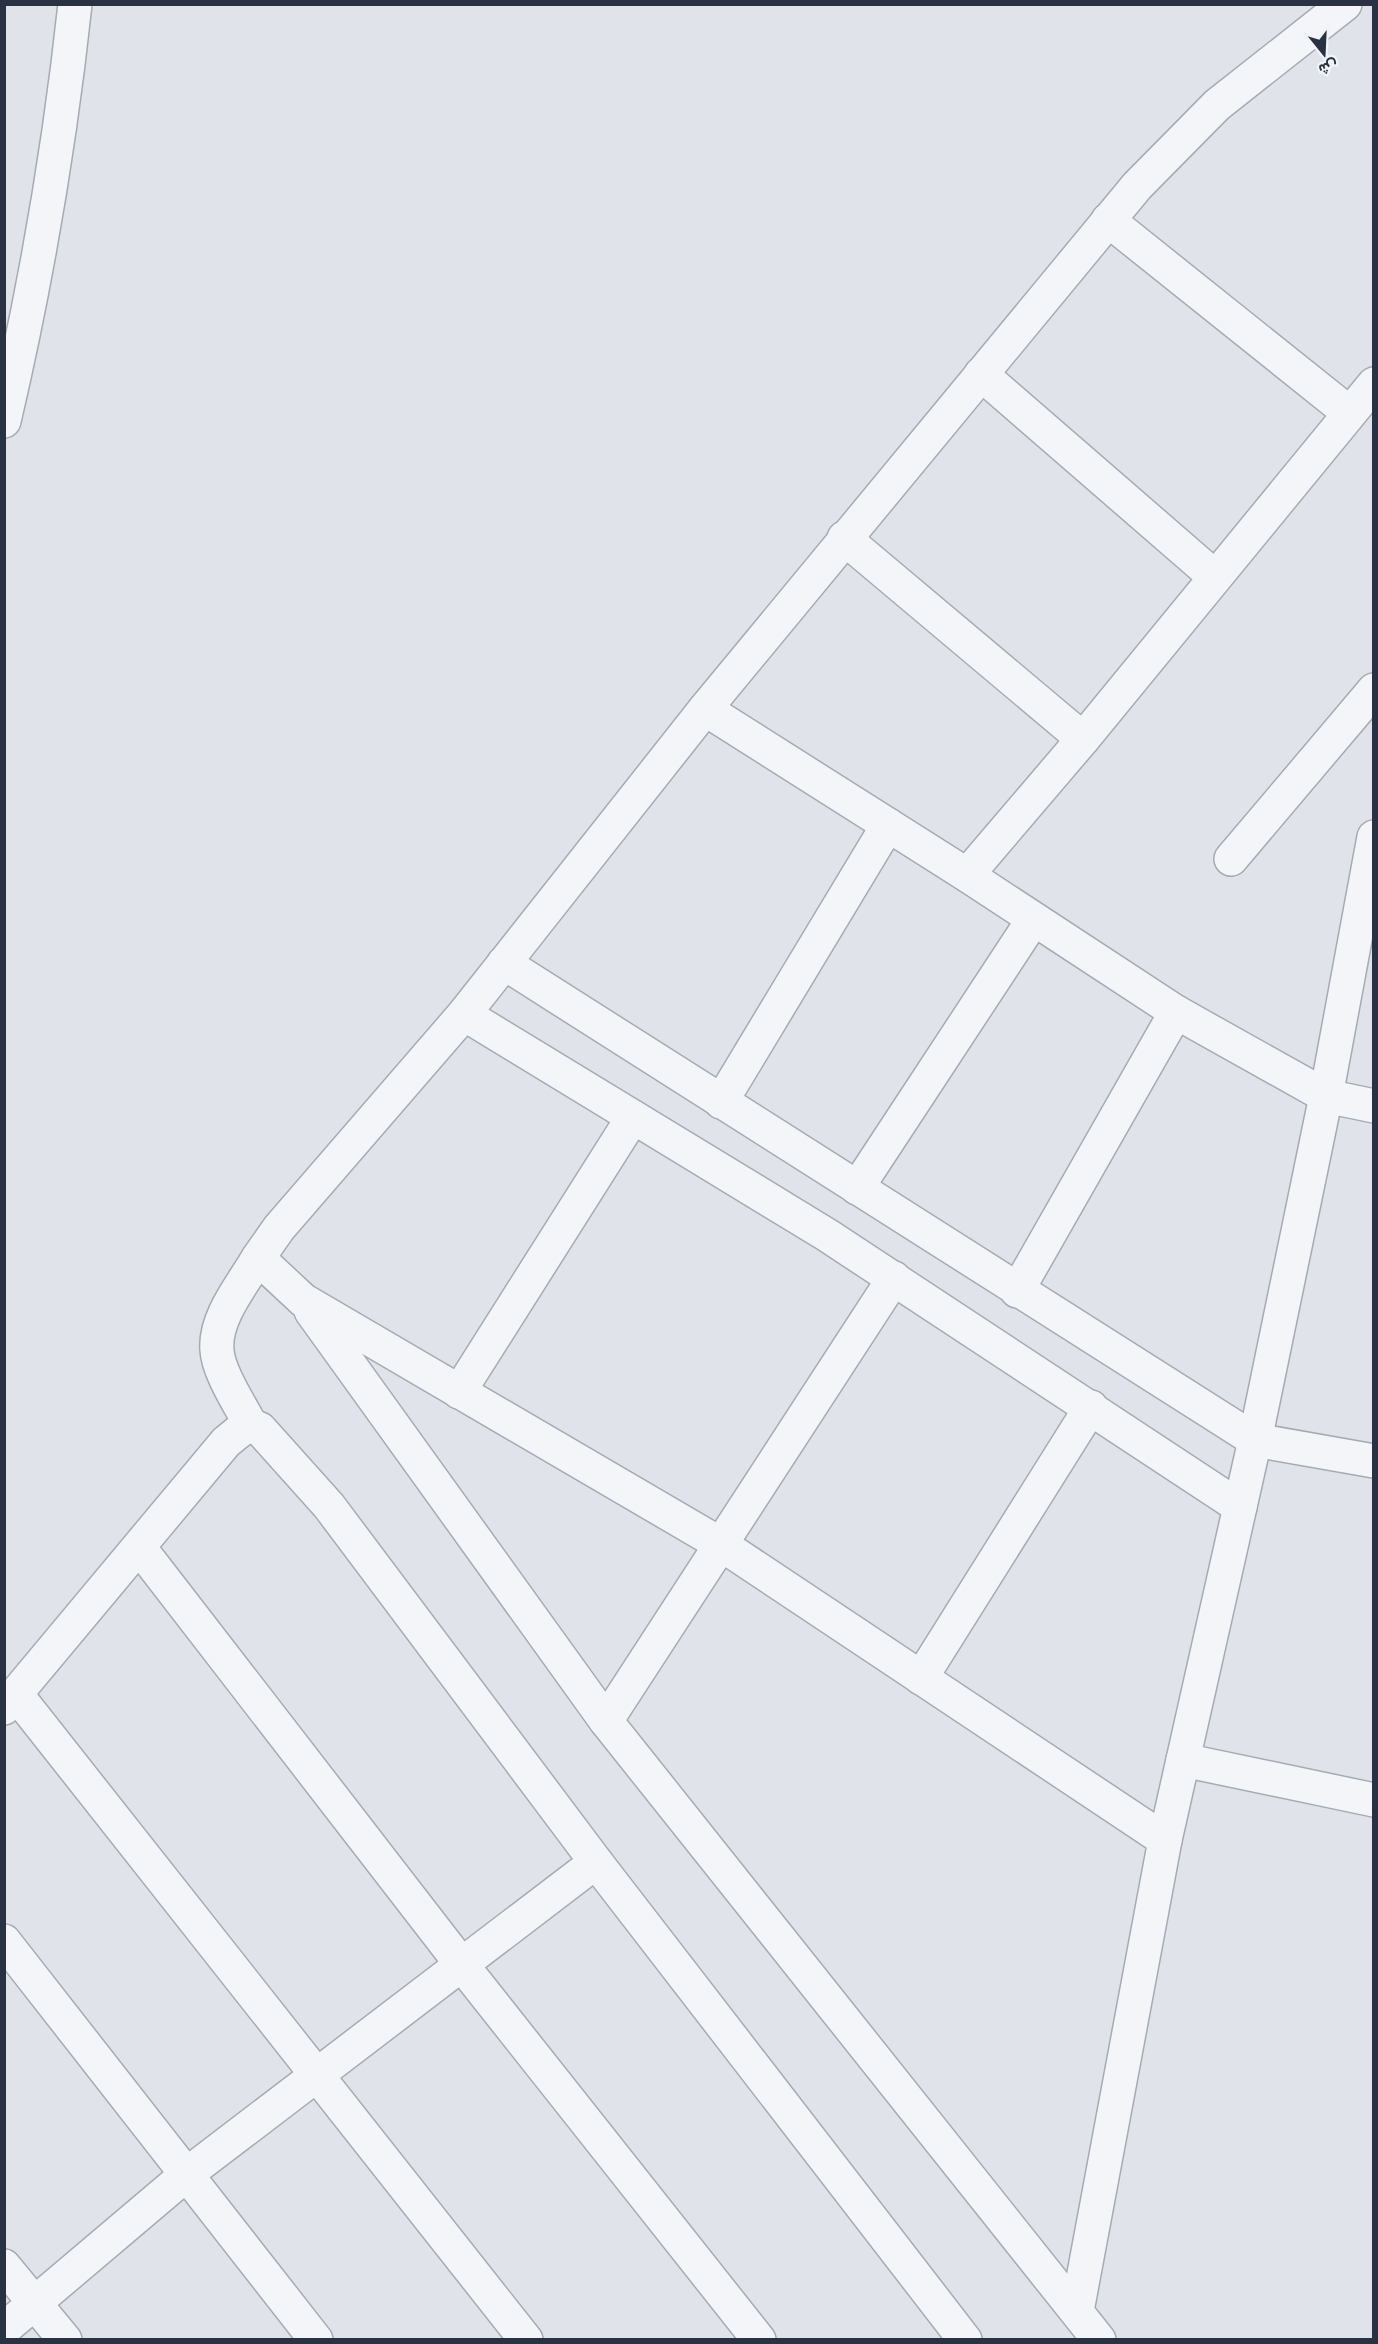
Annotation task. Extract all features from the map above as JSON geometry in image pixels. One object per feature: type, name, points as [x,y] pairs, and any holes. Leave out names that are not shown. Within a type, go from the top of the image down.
[{"type":"street","points":[[4,421],[22,346],[43,232],[67,77],[75,4]]},
{"type":"street","points":[[965,2340],[596,1862],[329,1506],[260,1429],[250,1426],[221,1365],[217,1343],[224,1319],[258,1258],[279,1228],[465,1014],[705,709],[1108,220],[1167,152],[1217,105],[1345,4]]},
{"type":"street","points":[[1108,220],[1348,412]]},
{"type":"street","points":[[981,374],[1215,577]]},
{"type":"street","points":[[967,875],[1083,739],[1348,412],[1374,384]]},
{"type":"street","points":[[844,538],[1083,739]]},
{"type":"street","points":[[1231,859],[1374,690]]},
{"type":"street","points":[[705,709],[967,875],[1176,1012],[1326,1096],[1374,1106]]},
{"type":"street","points":[[721,1102],[888,825]]},
{"type":"street","points":[[1077,2311],[1165,1840],[1255,1440],[1326,1096],[1364,934],[1374,837]]},
{"type":"street","points":[[857,1188],[1033,920]]},
{"type":"street","points":[[504,963],[1017,1291],[1255,1440],[1374,1461]]},
{"type":"street","points":[[1017,1291],[1176,1012]]},
{"type":"street","points":[[465,1014],[894,1278],[1240,1507]]},
{"type":"street","points":[[459,1392],[633,1117]]},
{"type":"street","points":[[258,1258],[303,1300],[606,1720],[1099,2340]]},
{"type":"street","points":[[606,1720],[894,1278]]},
{"type":"street","points":[[303,1300],[722,1545],[1165,1840]]},
{"type":"street","points":[[921,1678],[1091,1407]]},
{"type":"street","points":[[250,1426],[226,1442],[10,1701],[317,2074],[526,2340]]},
{"type":"street","points":[[139,1547],[462,1965],[759,2340]]},
{"type":"street","points":[[1183,1760],[1374,1800]]},
{"type":"street","points":[[4,2329],[187,2174],[596,1862]]},
{"type":"street","points":[[4,1941],[316,2340]]},
{"type":"street","points":[[4,2266],[65,2340]]}]
